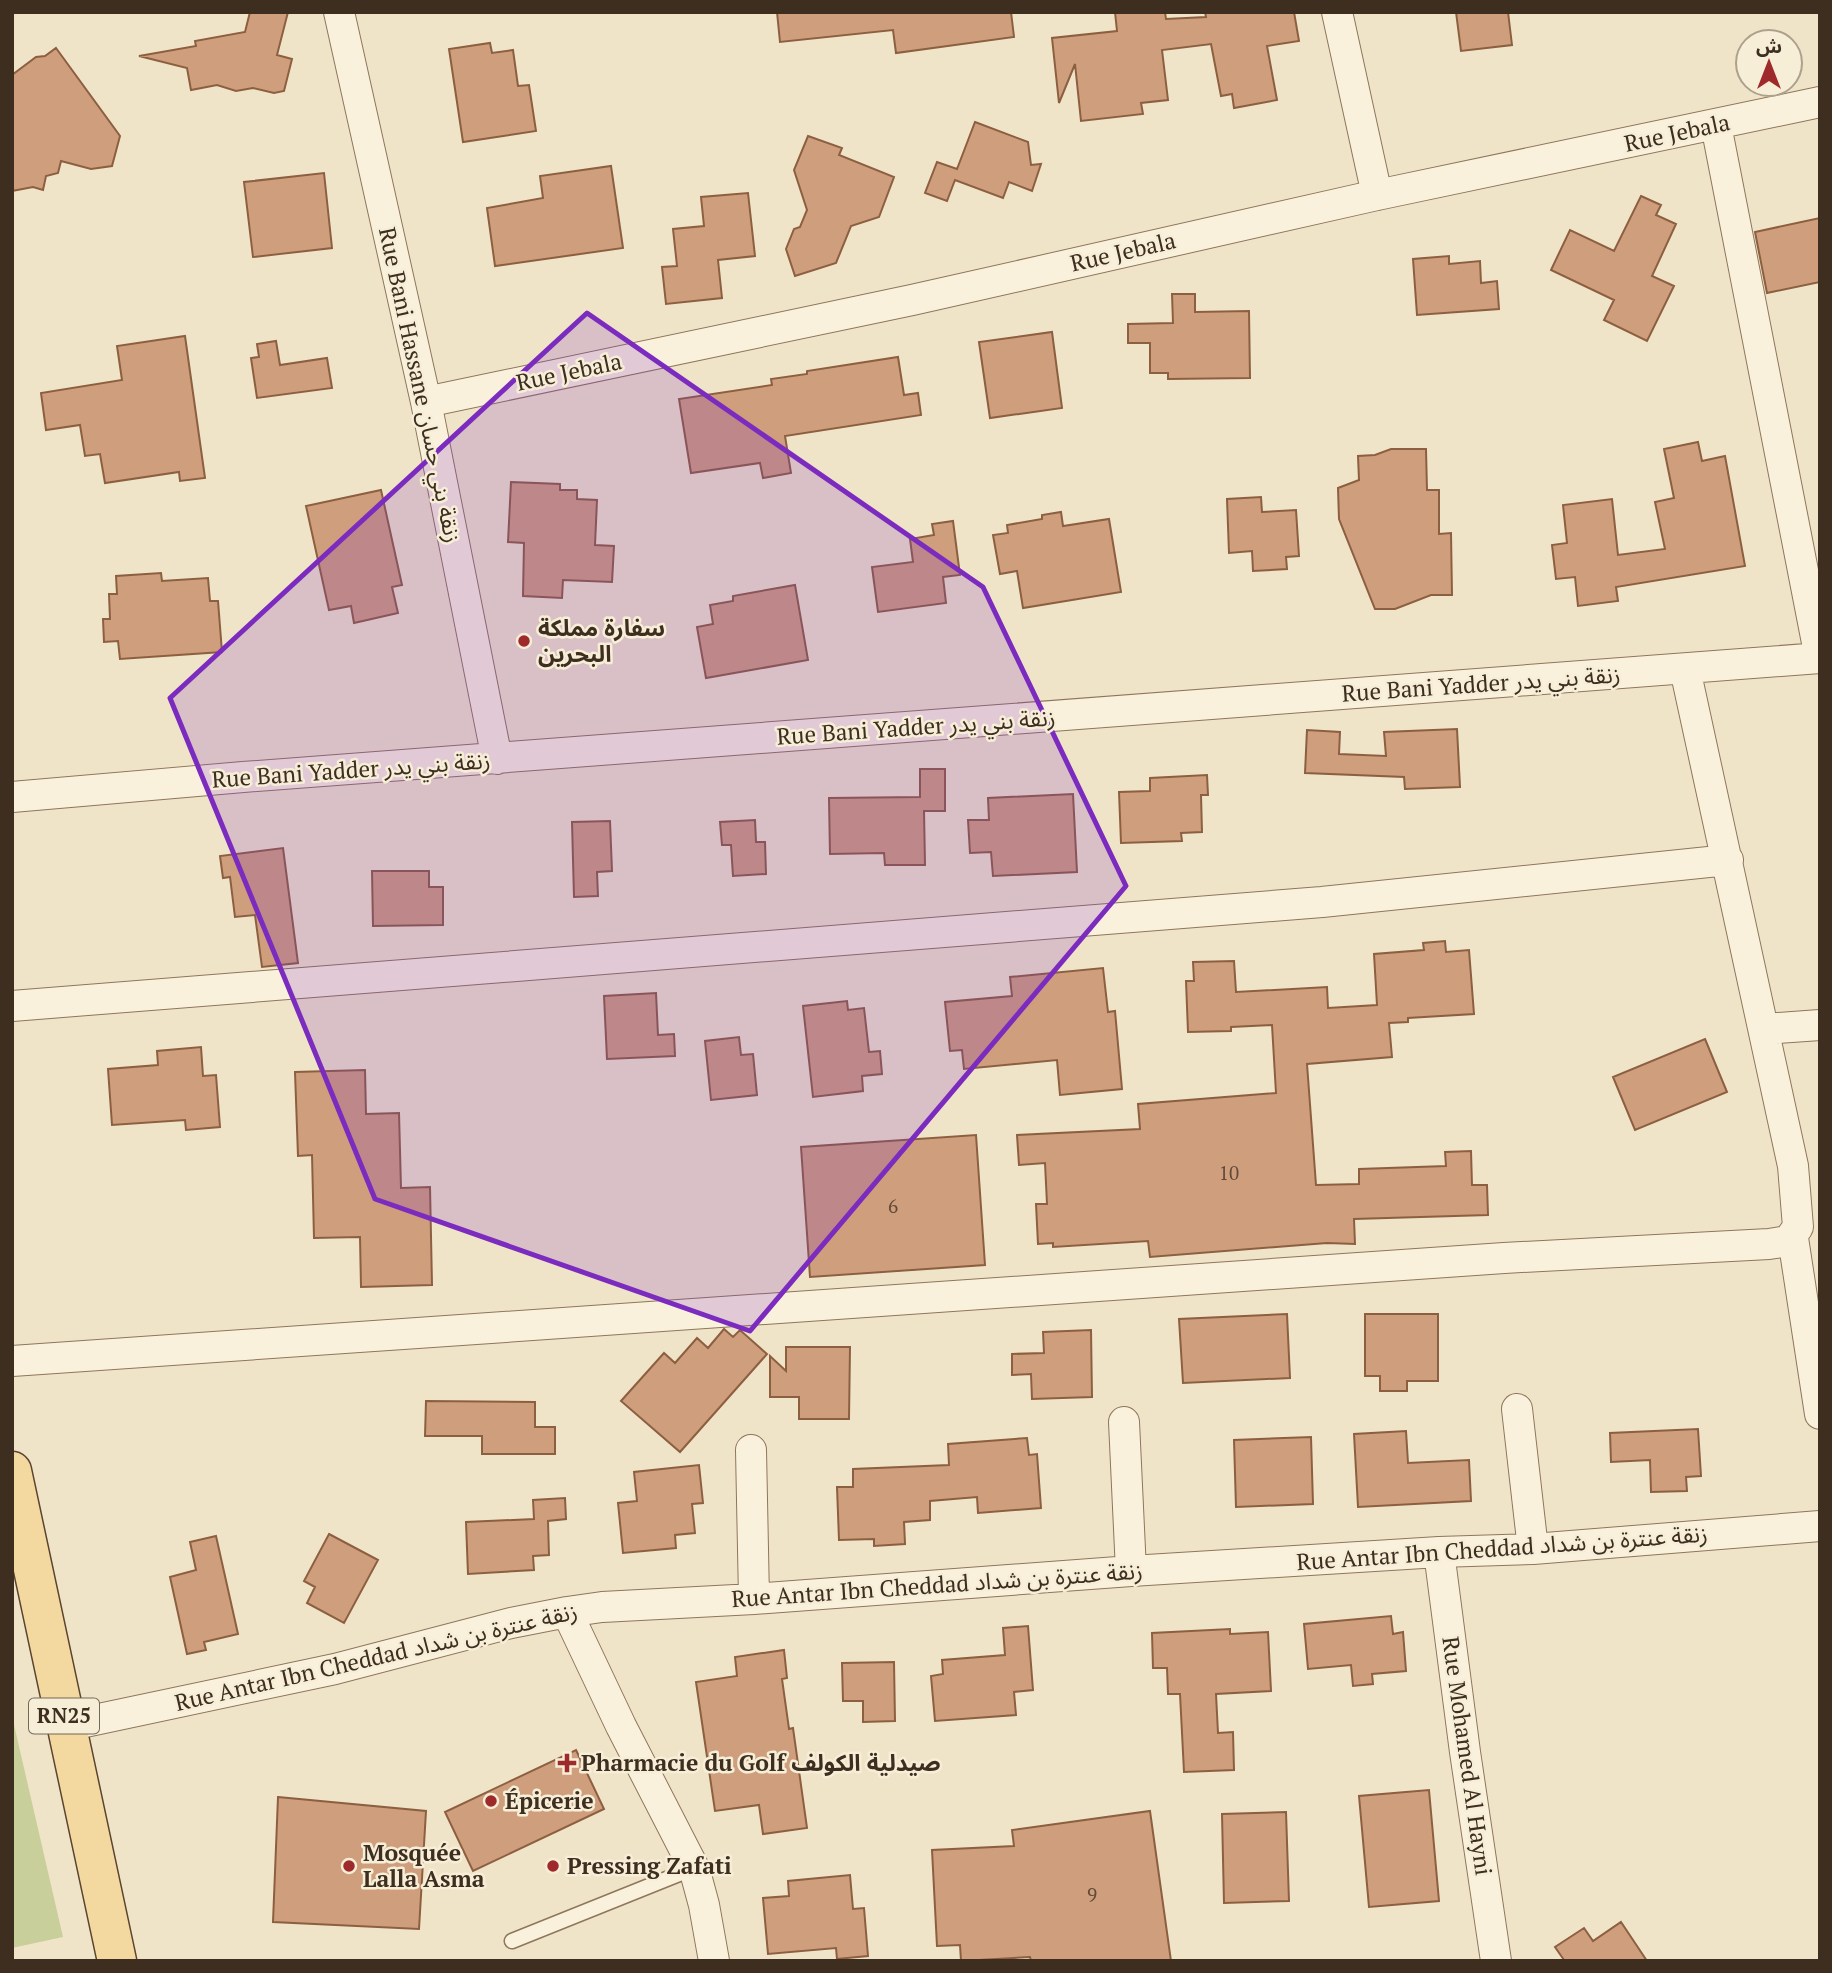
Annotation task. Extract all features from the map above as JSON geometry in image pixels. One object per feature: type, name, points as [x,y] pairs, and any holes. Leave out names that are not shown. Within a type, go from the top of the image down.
[{"type":"main road","name":"RN25","points":[[12,1472],[117,1961]]},
{"type":"street","name":"Rue Bani Hassane زنقة بني حسان","points":[[339,12],[426,402],[497,759]]},
{"type":"street","points":[[1337,12],[1377,195]]},
{"type":"street","name":"Rue Jebala","points":[[426,402],[899,303],[1377,195],[1820,102]]},
{"type":"street","points":[[1716,125],[1820,658]]},
{"type":"street","name":"Rue Bani Yadder زنقة بني يدر","points":[[12,797],[243,777],[1820,658]]},
{"type":"street","points":[[1685,669],[1728,860],[1796,1190],[1798,1227],[1793,1238],[1820,1414]]},
{"type":"street","points":[[12,1006],[1322,902],[1728,860]]},
{"type":"street","points":[[1764,1029],[1820,1025]]},
{"type":"street","points":[[12,1361],[1504,1258],[1769,1244],[1782,1243],[1793,1238]]},
{"type":"street","points":[[1517,1409],[1533,1549]]},
{"type":"street","points":[[1124,1422],[1131,1571]]},
{"type":"street","points":[[751,1450],[754,1599]]},
{"type":"street","name":"Rue Antar Ibn Cheddad زنقة عنترة بن شداد","points":[[66,1727],[335,1670],[511,1623],[567,1612],[1131,1571],[1439,1552],[1533,1549],[1820,1526]]},
{"type":"street","name":"Rue Mohamed Al Hayni","points":[[1439,1552],[1496,1961]]},
{"type":"street","points":[[567,1612],[621,1726],[694,1868],[714,1961]]},
{"type":"lane","points":[[512,1941],[694,1868]]},
{"type":"highlighted area","points":[[587,313],[983,587],[1126,886],[750,1331],[375,1199],[170,698]]},
{"type":"green space","points":[[12,1716],[63,1937],[12,1948]]},
{"type":"building","points":[[250,12],[288,12],[277,55],[292,59],[284,91],[274,93],[253,88],[236,91],[217,85],[191,90],[187,68],[139,56],[196,46],[195,41],[245,32]]},
{"type":"building","points":[[777,12],[1011,12],[1014,37],[896,53],[893,30],[780,42]]},
{"type":"building","points":[[1115,12],[1165,12],[1166,19],[1206,17],[1205,12],[1294,12],[1299,41],[1267,46],[1277,100],[1234,108],[1232,94],[1221,96],[1211,44],[1162,50],[1168,100],[1141,103],[1143,114],[1081,121],[1075,64],[1059,103],[1052,38],[1117,31]]},
{"type":"building","points":[[1456,12],[1508,12],[1512,45],[1461,51]]},
{"type":"building","points":[[490,43],[492,53],[513,50],[518,86],[529,85],[536,131],[463,142],[449,49]]},
{"type":"building","points":[[56,48],[120,136],[112,166],[91,169],[61,161],[58,173],[46,176],[43,190],[33,187],[12,191],[12,75],[36,57],[45,56]]},
{"type":"building","points":[[975,122],[1028,142],[1031,165],[1041,164],[1032,191],[1009,182],[1003,198],[955,180],[947,201],[925,193],[937,162],[957,169]]},
{"type":"building","points":[[808,136],[842,148],[839,155],[894,177],[879,217],[851,226],[836,263],[795,276],[786,249],[794,229],[800,227],[807,210],[794,170]]},
{"type":"building","points":[[611,166],[623,248],[495,266],[487,208],[543,198],[540,176]]},
{"type":"building","points":[[324,173],[332,248],[253,257],[244,182]]},
{"type":"building","points":[[748,193],[755,256],[718,260],[722,298],[666,304],[662,267],[677,266],[673,229],[704,226],[701,197]]},
{"type":"building","points":[[1641,196],[1661,205],[1656,215],[1676,224],[1652,276],[1674,286],[1647,341],[1604,320],[1614,300],[1551,270],[1570,230],[1614,251]]},
{"type":"building","points":[[1820,218],[1820,282],[1767,293],[1755,232]]},
{"type":"building","points":[[1449,256],[1449,264],[1480,261],[1481,283],[1497,281],[1499,309],[1417,315],[1413,259]]},
{"type":"building","points":[[1172,294],[1195,294],[1195,312],[1249,311],[1250,378],[1168,379],[1168,373],[1150,373],[1150,343],[1128,343],[1128,324],[1173,323]]},
{"type":"building","points":[[1052,332],[1062,408],[990,418],[979,342]]},
{"type":"building","points":[[185,336],[205,478],[180,481],[179,472],[105,483],[100,454],[85,456],[80,425],[46,430],[41,393],[122,380],[117,346]]},
{"type":"building","points":[[276,341],[280,365],[327,358],[332,388],[257,398],[251,358],[259,357],[257,344]]},
{"type":"building","points":[[898,357],[904,395],[918,393],[921,415],[785,436],[791,473],[763,478],[760,463],[691,473],[679,399],[772,385],[771,379],[807,374],[807,371]]},
{"type":"building","points":[[1698,442],[1702,461],[1725,456],[1745,566],[1616,587],[1618,601],[1578,606],[1575,577],[1556,579],[1552,545],[1567,543],[1563,505],[1612,499],[1618,555],[1665,549],[1655,502],[1674,498],[1664,449]]},
{"type":"building","points":[[1391,449],[1426,449],[1427,490],[1439,490],[1439,534],[1451,533],[1452,595],[1431,595],[1395,609],[1375,609],[1339,519],[1338,488],[1359,480],[1358,456],[1375,455]]},
{"type":"building","points":[[511,482],[560,484],[560,490],[577,490],[577,499],[597,500],[595,545],[614,546],[612,582],[563,580],[562,598],[523,596],[524,543],[508,542]]},
{"type":"building","points":[[381,490],[402,585],[392,587],[398,613],[354,623],[351,606],[329,610],[306,506]]},
{"type":"building","points":[[1261,497],[1262,512],[1296,510],[1299,556],[1286,557],[1287,569],[1253,571],[1252,551],[1229,553],[1227,499]]},
{"type":"building","points":[[1061,512],[1063,526],[1109,519],[1121,592],[1023,608],[1017,571],[1000,574],[993,535],[1008,533],[1007,525],[1042,519],[1042,515]]},
{"type":"building","points":[[953,521],[960,575],[943,577],[946,603],[878,612],[872,567],[913,562],[910,539],[934,535],[932,524]]},
{"type":"building","points":[[161,573],[162,581],[208,578],[210,601],[218,601],[222,652],[120,659],[118,641],[104,642],[103,619],[110,619],[109,594],[117,594],[116,576]]},
{"type":"building","points":[[795,585],[808,660],[706,678],[697,627],[713,624],[710,605],[733,601],[733,596]]},
{"type":"building","points":[[1457,729],[1460,787],[1405,789],[1404,777],[1305,773],[1307,730],[1340,732],[1339,754],[1386,756],[1384,732]]},
{"type":"building","points":[[920,769],[945,769],[945,811],[924,811],[925,865],[885,865],[884,853],[830,854],[829,798],[920,797]]},
{"type":"building","points":[[1207,775],[1208,795],[1201,795],[1202,832],[1181,833],[1182,841],[1121,843],[1119,792],[1150,791],[1150,778]]},
{"type":"building","points":[[1073,794],[1077,872],[993,876],[991,852],[970,853],[968,820],[989,820],[988,798]]},
{"type":"building","points":[[755,820],[756,842],[765,842],[766,874],[733,876],[731,845],[722,845],[720,822]]},
{"type":"building","points":[[610,821],[612,871],[597,872],[598,896],[574,897],[572,822]]},
{"type":"building","points":[[283,848],[298,963],[262,967],[255,915],[235,917],[230,877],[223,878],[220,856]]},
{"type":"building","points":[[372,871],[429,871],[429,887],[443,887],[443,925],[373,926]]},
{"type":"building","points":[[1445,941],[1446,952],[1469,950],[1474,1014],[1408,1018],[1408,1022],[1389,1023],[1392,1057],[1307,1064],[1316,1185],[1359,1184],[1359,1169],[1446,1166],[1445,1152],[1471,1151],[1472,1185],[1487,1185],[1488,1215],[1354,1219],[1355,1244],[1327,1243],[1150,1257],[1148,1241],[1053,1247],[1053,1243],[1038,1244],[1036,1204],[1047,1204],[1045,1163],[1019,1165],[1017,1135],[1140,1129],[1138,1104],[1276,1093],[1272,1025],[1231,1027],[1231,1031],[1188,1032],[1186,981],[1194,981],[1193,962],[1234,961],[1236,992],[1327,987],[1328,1008],[1377,1005],[1374,954],[1424,950],[1423,943]]},
{"type":"building","points":[[1103,968],[1108,1012],[1115,1011],[1122,1089],[1060,1095],[1057,1060],[964,1069],[962,1050],[950,1051],[945,1002],[1012,996],[1010,977]]},
{"type":"building","points":[[656,993],[658,1035],[674,1034],[675,1056],[607,1059],[604,996]]},
{"type":"building","points":[[847,1001],[848,1010],[864,1008],[869,1052],[880,1051],[882,1074],[862,1076],[863,1091],[813,1097],[803,1006]]},
{"type":"building","points":[[739,1037],[741,1055],[753,1054],[757,1095],[711,1100],[705,1041]]},
{"type":"building","points":[[1705,1039],[1727,1092],[1635,1130],[1613,1077]]},
{"type":"building","points":[[201,1047],[203,1076],[216,1075],[220,1127],[186,1130],[185,1120],[112,1125],[108,1069],[158,1065],[157,1051]]},
{"type":"building","points":[[365,1070],[366,1114],[399,1113],[401,1188],[430,1187],[432,1285],[361,1287],[360,1237],[314,1238],[312,1155],[298,1156],[295,1072]]},
{"type":"building","points":[[976,1135],[985,1265],[810,1277],[801,1147]]},
{"type":"building","points":[[1287,1314],[1290,1378],[1183,1383],[1179,1319]]},
{"type":"building","points":[[1365,1314],[1438,1314],[1438,1381],[1407,1381],[1407,1391],[1380,1391],[1380,1376],[1365,1376]]},
{"type":"building","points":[[724,1329],[733,1337],[740,1330],[767,1354],[680,1452],[621,1401],[664,1353],[675,1363],[697,1338],[708,1348]]},
{"type":"building","points":[[1091,1330],[1092,1397],[1032,1399],[1031,1374],[1012,1375],[1012,1354],[1044,1353],[1043,1332]]},
{"type":"building","points":[[786,1347],[850,1347],[849,1419],[799,1419],[799,1397],[770,1397],[770,1356],[786,1371]]},
{"type":"building","points":[[426,1401],[535,1402],[535,1427],[555,1427],[555,1454],[482,1454],[482,1436],[425,1436]]},
{"type":"building","points":[[1698,1429],[1701,1476],[1686,1477],[1687,1491],[1651,1492],[1650,1460],[1611,1462],[1610,1433]]},
{"type":"building","points":[[1406,1431],[1408,1463],[1469,1460],[1471,1501],[1358,1507],[1354,1434]]},
{"type":"building","points":[[1311,1437],[1313,1504],[1236,1507],[1234,1440]]},
{"type":"building","points":[[1027,1438],[1029,1455],[1037,1454],[1041,1508],[978,1513],[977,1497],[930,1501],[930,1520],[904,1522],[905,1544],[874,1546],[874,1539],[839,1540],[837,1487],[853,1487],[853,1469],[949,1465],[948,1444]]},
{"type":"building","points":[[699,1465],[703,1503],[692,1504],[695,1533],[675,1535],[676,1548],[623,1553],[618,1503],[637,1501],[634,1472]]},
{"type":"building","points":[[565,1498],[566,1519],[548,1521],[549,1555],[533,1556],[534,1570],[468,1574],[466,1522],[534,1519],[533,1500]]},
{"type":"building","points":[[329,1534],[378,1560],[344,1623],[307,1603],[315,1587],[304,1581]]},
{"type":"building","points":[[216,1536],[238,1634],[204,1642],[206,1650],[187,1654],[170,1577],[196,1570],[190,1542]]},
{"type":"building","points":[[1391,1616],[1393,1634],[1403,1632],[1406,1671],[1372,1674],[1373,1684],[1353,1686],[1351,1665],[1308,1669],[1304,1624]]},
{"type":"building","points":[[1028,1626],[1033,1690],[1014,1692],[1016,1715],[935,1721],[931,1676],[943,1674],[942,1660],[1005,1655],[1003,1628]]},
{"type":"building","points":[[1230,1629],[1230,1634],[1268,1632],[1271,1691],[1216,1694],[1218,1733],[1233,1732],[1234,1770],[1184,1772],[1180,1694],[1168,1694],[1167,1668],[1153,1668],[1152,1633]]},
{"type":"building","points":[[784,1650],[787,1678],[782,1679],[789,1729],[793,1728],[807,1828],[763,1834],[759,1805],[715,1811],[696,1682],[737,1676],[735,1657]]},
{"type":"building","points":[[894,1662],[895,1721],[863,1722],[863,1701],[843,1701],[842,1663]]},
{"type":"building","points":[[576,1750],[604,1809],[473,1871],[445,1812]]},
{"type":"building","points":[[1429,1790],[1439,1901],[1369,1907],[1359,1796]]},
{"type":"building","name":"Mosquée Lalla Asma","points":[[278,1797],[426,1811],[419,1929],[273,1922]]},
{"type":"building","points":[[1150,1811],[1171,1961],[1031,1961],[1030,1957],[961,1961],[960,1945],[937,1946],[932,1850],[1014,1846],[1012,1830]]},
{"type":"building","points":[[1286,1812],[1289,1901],[1224,1903],[1222,1814]]},
{"type":"building","points":[[850,1875],[853,1909],[864,1908],[868,1956],[837,1959],[836,1948],[768,1954],[763,1898],[789,1896],[788,1881]]},
{"type":"building","points":[[1621,1922],[1647,1961],[1562,1961],[1564,1960],[1555,1947],[1584,1928],[1593,1941]]},
{"type":"place","name":"سفارة مملكة البحرين","points":[[524,641]]},
{"type":"place","name":"Pharmacie du Golf صيدلية الكولف","points":[[567,1763]]},
{"type":"place","name":"Épicerie","points":[[491,1801]]},
{"type":"place","name":"Mosquée Lalla Asma","points":[[349,1866]]},
{"type":"place","name":"Pressing Zafati","points":[[553,1866]]}]
